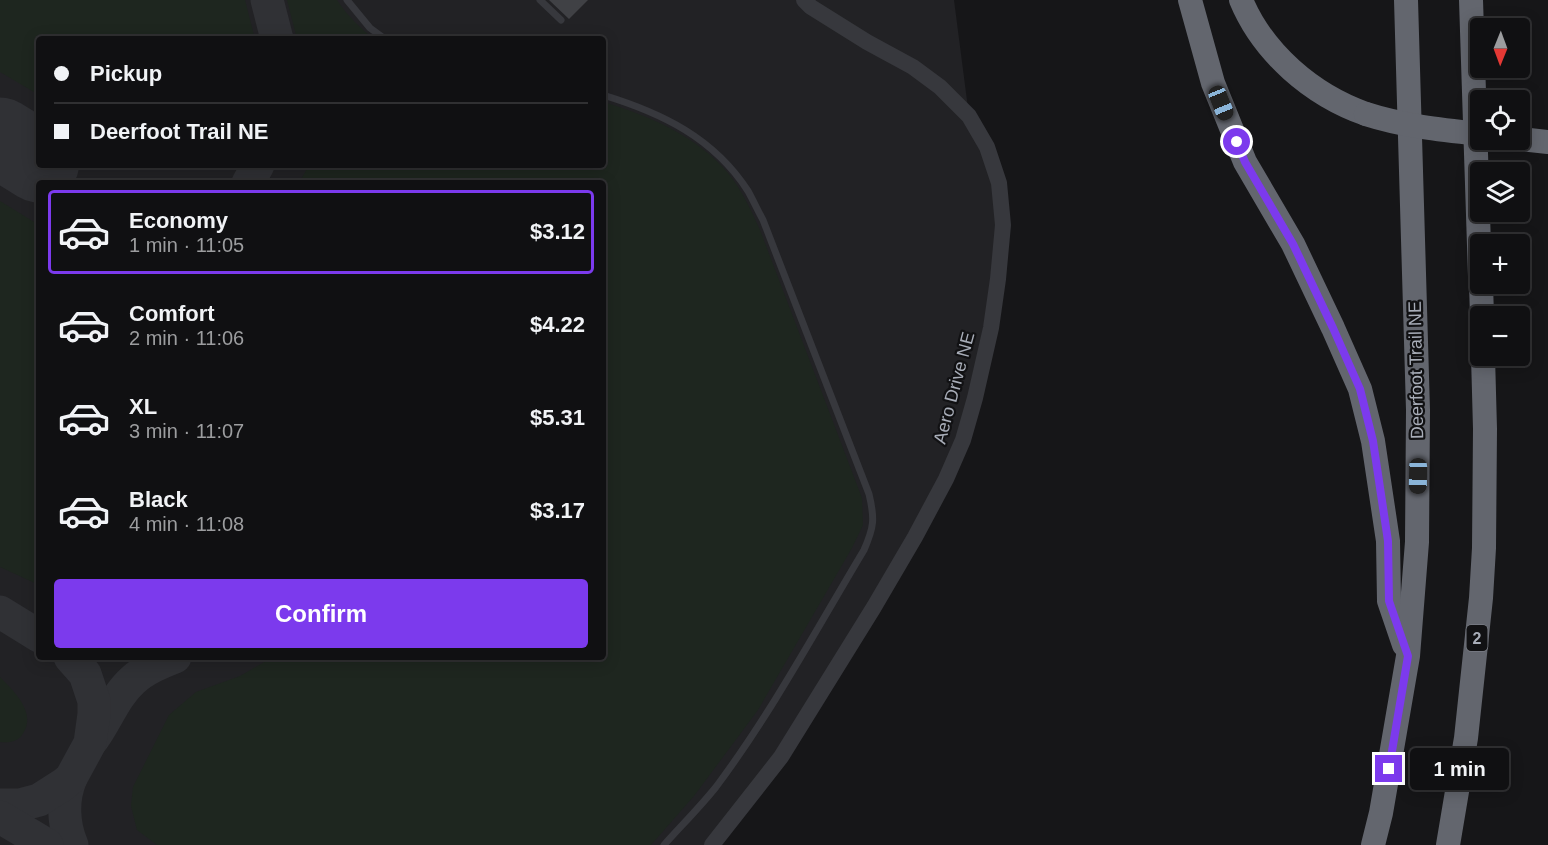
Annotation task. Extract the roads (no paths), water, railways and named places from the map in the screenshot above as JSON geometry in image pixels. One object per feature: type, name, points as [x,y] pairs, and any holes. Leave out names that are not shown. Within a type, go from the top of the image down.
[{"type":"highway","points":[[1190,0],[1213,83],[1245,162],[1293,244],[1360,389],[1373,441],[1388,541],[1389,601],[1408,656]]},
{"type":"highway","points":[[1241,0],[1247,15],[1260,35],[1279,58],[1329,97],[1352,109],[1381,119],[1426,128],[1470,133]]},
{"type":"highway","name":"Deerfoot Trail NE","points":[[1373,845],[1381,813],[1408,656],[1417,542],[1418,410],[1406,0]]},
{"type":"highway","points":[[1471,0],[1479,234]]},
{"type":"highway","points":[[1530,140],[1548,142]]},
{"type":"highway","name":"2","points":[[1448,845],[1466,738],[1481,598],[1485,429],[1483,366]]},
{"type":"street","name":"Aero Drive NE","points":[[712,845],[781,757],[874,607],[946,479],[963,440],[975,398],[991,328],[998,279],[1003,225],[999,183],[987,147],[969,116],[940,87],[913,67],[811,7],[804,0]]},
{"type":"lane","points":[[347,0],[370,28],[381,36]]},
{"type":"lane","points":[[540,0],[561,20]]},
{"type":"lane","points":[[606,96],[652,112],[681,127],[707,145],[729,165],[748,192],[763,220],[869,494],[873,511],[872,531],[864,550],[773,704],[714,789],[664,845]]}]
